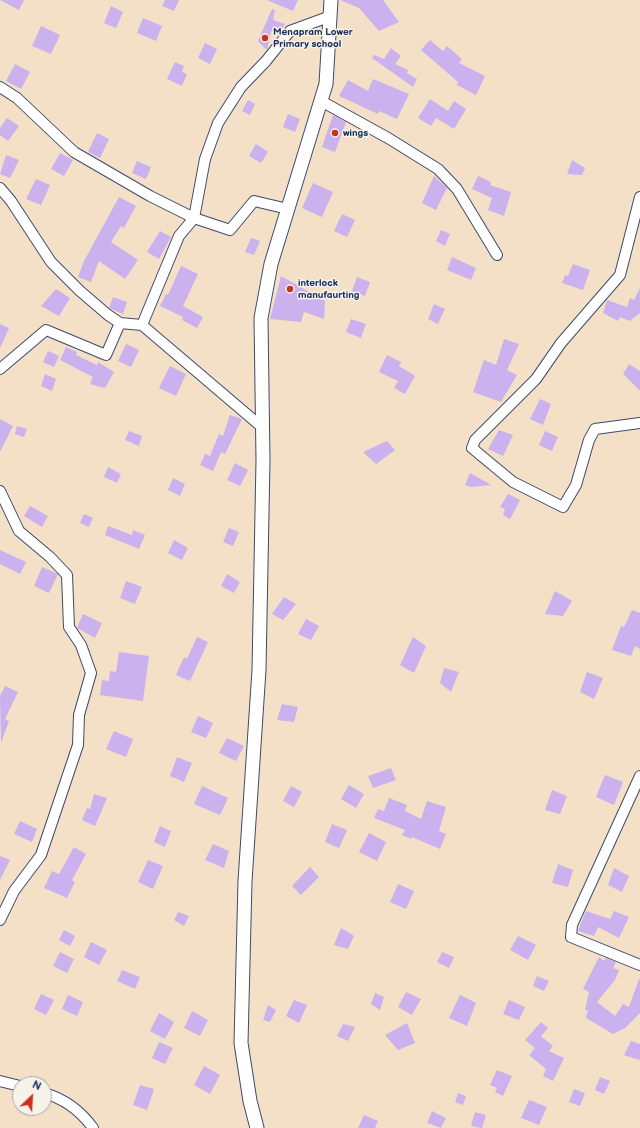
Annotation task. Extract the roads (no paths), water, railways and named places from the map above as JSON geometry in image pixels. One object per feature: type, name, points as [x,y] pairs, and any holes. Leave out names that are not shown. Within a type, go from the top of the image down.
[{"type":"street","points":[[257,1128],[250,1102],[241,1043],[245,881],[259,670],[263,428],[261,318],[271,264],[326,84],[331,0]]},
{"type":"street","points":[[142,325],[179,236],[194,218],[206,159],[216,130],[241,87],[266,61],[290,30],[331,16]]},
{"type":"street","points":[[0,87],[17,98],[74,152],[150,196],[194,218],[230,230],[254,201],[288,210]]},
{"type":"street","points":[[321,101],[388,138],[438,169],[457,189],[497,255]]},
{"type":"street","points":[[0,188],[11,201],[51,262],[80,291],[108,315],[120,323],[142,325],[263,428]]},
{"type":"street","points":[[640,197],[620,275],[561,343],[536,379],[475,440],[472,448],[513,482],[563,507],[576,485],[589,440],[595,429],[640,422]]},
{"type":"street","points":[[0,369],[46,330],[106,355],[120,323]]},
{"type":"street","points":[[0,490],[18,531],[50,557],[67,575],[69,627],[81,645],[91,673],[79,715],[78,745],[41,856],[14,891],[0,920]]},
{"type":"street","points":[[640,776],[572,925],[571,937],[640,965]]},
{"type":"street","points":[[0,1081],[12,1084]]},
{"type":"street","points":[[52,1096],[60,1098],[84,1115],[93,1128]]},
{"type":"place","name":"Menapram Lower Primary school","points":[[265,38]]},
{"type":"place","name":"wings","points":[[335,133]]},
{"type":"place","name":"interlock manufaurting","points":[[290,289]]}]
